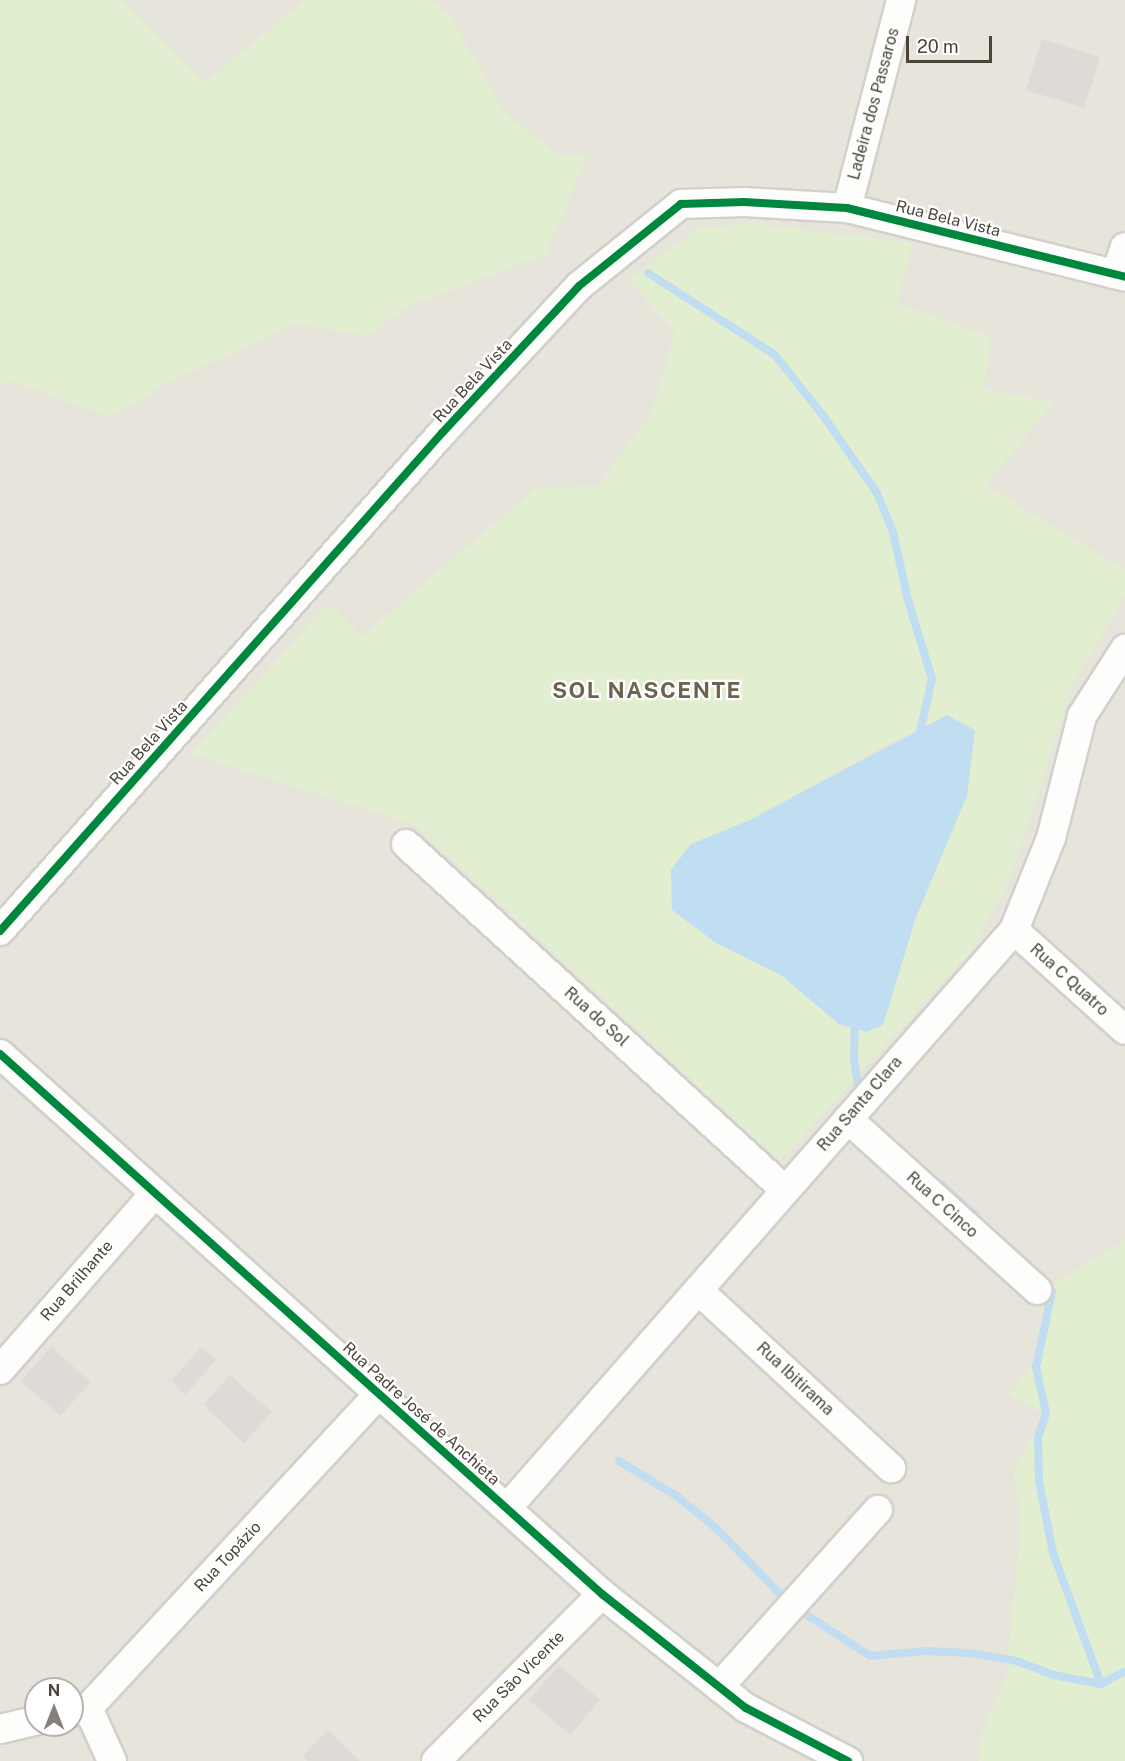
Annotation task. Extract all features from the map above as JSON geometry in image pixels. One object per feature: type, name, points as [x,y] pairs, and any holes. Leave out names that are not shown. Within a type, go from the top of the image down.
[{"type":"street","name":"Ladeira dos Passaros","points":[[847,208],[901,0]]},
{"type":"street","name":"Rua Bela Vista","points":[[0,931],[442,433],[579,286],[681,204],[744,202],[847,208],[1121,275]]},
{"type":"street","points":[[1121,275],[1125,247]]},
{"type":"street","name":"Rua Santa Clara","points":[[507,1508],[1014,930],[1051,838],[1082,716],[1125,650]]},
{"type":"street","name":"Rua do Sol","points":[[406,844],[785,1190]]},
{"type":"street","name":"Rua C Quatro","points":[[1014,930],[1125,1030]]},
{"type":"street","name":"Rua Padre José de Anchieta","points":[[0,1054],[602,1594],[746,1708],[848,1761]]},
{"type":"street","name":"Rua C Cinco","points":[[848,1119],[1037,1290]]},
{"type":"street","name":"Rua Brilhante","points":[[0,1370],[154,1193]]},
{"type":"street","name":"Rua Ibitirama","points":[[698,1290],[891,1468]]},
{"type":"street","name":"Rua Topázio","points":[[84,1706],[379,1394]]},
{"type":"street","points":[[719,1687],[878,1510]]},
{"type":"street","name":"Rua São Vicente","points":[[436,1761],[602,1594]]},
{"type":"street","points":[[84,1716],[112,1761]]},
{"type":"street","points":[[0,1729],[24,1724]]},
{"type":"shaded area","points":[[0,0],[1125,0],[1125,1761],[0,1761]]},
{"type":"green space","points":[[0,0],[121,0],[205,83],[304,0],[429,0],[450,16],[505,113],[556,154],[587,156],[546,254],[408,307],[367,336],[293,324],[166,384],[110,417],[14,382],[0,384]]},
{"type":"green space","points":[[752,223],[913,243],[897,303],[991,337],[984,388],[1054,403],[985,485],[1125,570],[1125,596],[1074,682],[1008,883],[971,951],[780,1161],[415,825],[191,754],[329,603],[362,636],[537,487],[598,486],[651,415],[675,331],[628,281],[698,228]],"holes":[[[897,739],[916,917],[883,1025],[839,1024],[781,975],[716,943],[671,870],[691,844],[750,820]]]},
{"type":"green space","points":[[1125,1240],[1125,1761],[978,1761],[982,1732],[1006,1676],[1021,1523],[1013,1471],[1044,1415],[1009,1395],[1041,1352],[1053,1284]]},
{"type":"water","points":[[947,715],[975,730],[967,796],[916,917],[883,1025],[867,1032],[839,1024],[781,975],[716,943],[672,910],[671,870],[691,844],[750,820]]},
{"type":"building","points":[[1042,39],[1100,57],[1084,108],[1026,90]]},
{"type":"building","points":[[51,1347],[91,1382],[60,1416],[21,1381]]},
{"type":"building","points":[[201,1347],[216,1360],[185,1395],[171,1381]]},
{"type":"building","points":[[230,1375],[272,1412],[244,1443],[203,1405]]},
{"type":"building","points":[[559,1665],[600,1700],[570,1735],[529,1700]]},
{"type":"building","points":[[328,1730],[360,1761],[308,1761],[302,1756]]},
{"type":"waterway","points":[[648,273],[775,355],[822,414],[877,493],[893,532],[908,600],[932,679],[919,736]]},
{"type":"waterway","points":[[855,1018],[854,1060],[860,1097]]},
{"type":"waterway","points":[[941,1184],[976,1216]]},
{"type":"waterway","points":[[1041,1275],[1052,1292],[1036,1367],[1046,1413],[1038,1437],[1039,1481],[1053,1553],[1101,1684]]},
{"type":"waterway","points":[[619,1461],[678,1497],[718,1530],[790,1604],[870,1656],[925,1651],[970,1653],[1017,1661],[1053,1675],[1101,1684],[1125,1671]]},
{"type":"cycle path","points":[[0,931],[442,433],[579,286],[681,204],[744,202],[847,208],[1125,277]]},
{"type":"cycle path","points":[[0,1054],[602,1594],[746,1708],[848,1761]]},
{"type":"district","name":"SOL NASCENTE","points":[[647,691]]}]
